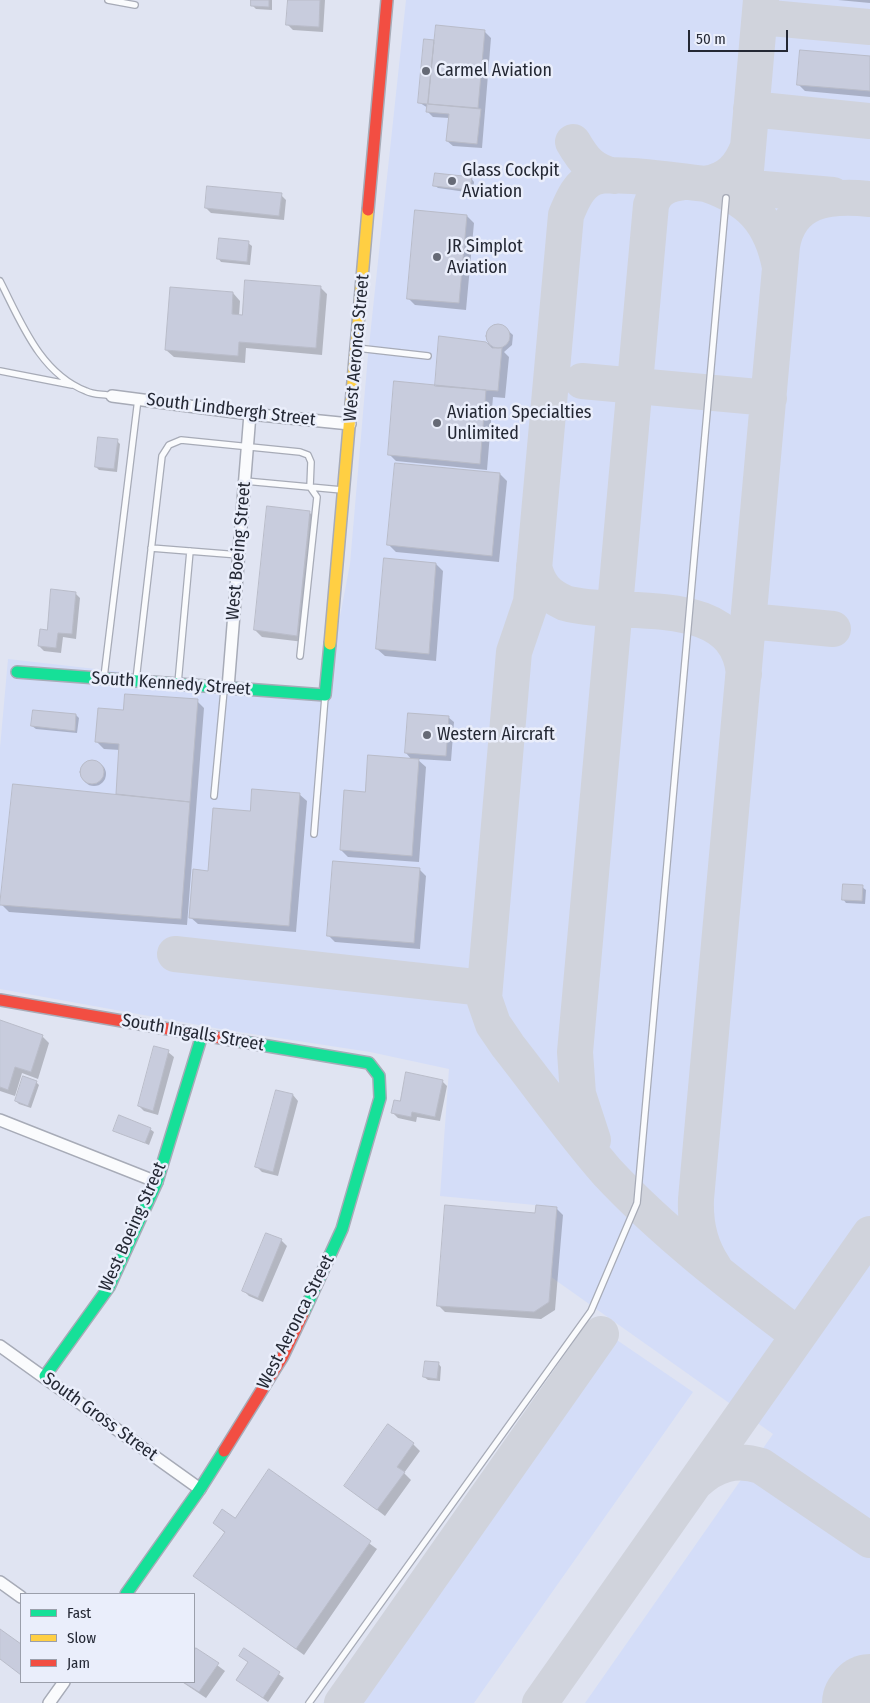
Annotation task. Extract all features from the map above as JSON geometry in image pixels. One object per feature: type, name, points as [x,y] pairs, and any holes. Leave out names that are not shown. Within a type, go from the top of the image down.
[{"type":"street","name":"West Aeronca Street","points":[[325,695],[387,0]]},
{"type":"street","name":"South Lindbergh Street","points":[[112,396],[250,414],[350,424]]},
{"type":"street","name":"West Boeing Street","points":[[226,688],[250,414]]},
{"type":"street","name":"South Kennedy Street","points":[[17,672],[178,686],[325,695]]},
{"type":"street","name":"South Ingalls Street","points":[[0,1000],[369,1063],[379,1076]]},
{"type":"street","name":"West Boeing Street","points":[[45,1376],[110,1287],[157,1182],[202,1035]]},
{"type":"street","name":"West Aeronca Street","points":[[127,1593],[200,1489],[283,1356],[342,1229],[380,1098],[379,1076]]},
{"type":"street","points":[[0,1120],[157,1182]]},
{"type":"street","name":"South Gross Street","points":[[0,1346],[45,1376],[200,1489]]},
{"type":"street","points":[[0,1582],[20,1596]]},
{"type":"street","points":[[49,1703],[63,1683]]},
{"type":"lane","points":[[108,0],[135,5]]},
{"type":"lane","points":[[309,1703],[591,1311],[638,1202],[726,198]]},
{"type":"lane","points":[[0,282],[28,336],[42,358],[75,386],[87,392],[112,396]]},
{"type":"lane","points":[[357,348],[428,356]]},
{"type":"lane","points":[[0,372],[75,386]]},
{"type":"lane","points":[[103,680],[138,399]]},
{"type":"lane","points":[[136,682],[162,456],[169,445],[181,440],[300,452],[308,455],[311,462],[310,487],[317,497],[300,656]]},
{"type":"lane","points":[[245,481],[344,491]]},
{"type":"lane","points":[[152,548],[239,555]]},
{"type":"lane","points":[[178,686],[190,551]]},
{"type":"lane","points":[[214,796],[226,688]]},
{"type":"lane","points":[[314,834],[325,695]]},
{"type":"shaded area","points":[[406,0],[870,0],[870,1703],[585,1703],[773,1434],[551,1277],[556,1207],[440,1196],[449,1069],[370,1052],[226,1030],[0,989],[0,748],[8,659],[325,695],[350,564],[368,355]]},
{"type":"shaded area","points":[[592,1323],[693,1392],[474,1703],[323,1703]]},
{"type":"building","points":[[251,0],[269,0],[269,7],[251,6]]},
{"type":"building","points":[[288,0],[320,0],[319,27],[286,25]]},
{"type":"building","points":[[436,25],[485,30],[478,108],[428,104]]},
{"type":"building","name":"Carmel Aviation","points":[[424,39],[434,40],[428,104],[481,109],[477,144],[446,141],[449,114],[426,112],[427,104],[418,103]]},
{"type":"building","points":[[800,50],[870,56],[870,91],[797,85]]},
{"type":"building","name":"Glass Cockpit Aviation","points":[[435,173],[472,177],[470,190],[433,186]]},
{"type":"building","points":[[207,186],[282,193],[279,216],[205,208]]},
{"type":"building","name":"JR Simplot Aviation","points":[[415,210],[467,215],[459,303],[407,299]]},
{"type":"building","points":[[219,238],[249,241],[247,262],[217,259]]},
{"type":"building","points":[[245,280],[321,286],[316,348],[239,342],[238,356],[165,350],[170,287],[233,292],[232,314],[242,315]]},
{"type":"building","points":[[498,324],[507,327],[510,336],[507,345],[498,348],[489,345],[486,336],[489,327]]},
{"type":"building","points":[[439,336],[486,342],[492,348],[502,348],[498,391],[435,386]]},
{"type":"building","name":"Aviation Specialties Unlimited","points":[[394,381],[486,390],[480,464],[388,455]]},
{"type":"building","points":[[98,437],[118,439],[114,469],[95,467]]},
{"type":"building","points":[[395,463],[500,473],[492,556],[387,545]]},
{"type":"building","points":[[267,506],[310,511],[297,636],[254,630]]},
{"type":"building","points":[[384,558],[436,563],[429,654],[376,649]]},
{"type":"building","points":[[51,589],[76,592],[72,634],[58,633],[56,648],[38,646],[40,629],[47,630]]},
{"type":"building","points":[[125,694],[198,699],[190,802],[116,794],[119,744],[95,742],[98,708],[123,710]]},
{"type":"building","points":[[33,710],[76,714],[75,731],[31,726]]},
{"type":"building","name":"Western Aircraft","points":[[408,713],[449,716],[446,756],[405,753]]},
{"type":"building","points":[[368,755],[419,759],[412,856],[340,850],[344,790],[365,792]]},
{"type":"building","points":[[92,760],[97,761],[103,767],[103,777],[97,783],[92,784],[87,783],[81,777],[80,772],[81,767],[87,761]]},
{"type":"building","points":[[13,784],[190,802],[181,919],[0,905]]},
{"type":"building","points":[[252,789],[300,793],[289,926],[189,918],[193,869],[208,871],[213,808],[250,811]]},
{"type":"building","points":[[333,861],[420,868],[414,943],[327,936]]},
{"type":"building","points":[[843,884],[863,885],[862,901],[842,900]]},
{"type":"building","points":[[0,1020],[43,1035],[31,1072],[15,1067],[8,1090],[0,1087]]},
{"type":"building","points":[[154,1046],[169,1050],[153,1111],[138,1106]]},
{"type":"building","points":[[406,1072],[443,1080],[435,1117],[412,1112],[411,1117],[391,1113],[394,1100],[400,1101]]},
{"type":"building","points":[[23,1076],[37,1081],[28,1106],[15,1101]]},
{"type":"building","points":[[276,1090],[293,1094],[273,1172],[255,1167]]},
{"type":"building","points":[[119,1115],[151,1128],[145,1143],[113,1131]]},
{"type":"building","points":[[445,1205],[535,1213],[536,1205],[557,1207],[549,1302],[534,1312],[437,1306]]},
{"type":"building","points":[[266,1233],[282,1239],[258,1298],[242,1291]]},
{"type":"building","points":[[425,1361],[439,1362],[437,1379],[423,1377]]},
{"type":"building","points":[[388,1424],[414,1443],[397,1467],[405,1472],[377,1510],[344,1486]]},
{"type":"building","points":[[269,1469],[371,1541],[296,1649],[193,1576],[225,1532],[213,1523],[222,1509],[235,1518]]},
{"type":"building","points":[[0,1629],[20,1643],[20,1674],[0,1659]]},
{"type":"building","points":[[196,1648],[219,1663],[199,1692],[185,1683],[195,1683]]},
{"type":"building","points":[[244,1648],[280,1672],[263,1698],[236,1680],[248,1662],[239,1656]]},
{"type":"taxiway","points":[[746,170],[761,0]]},
{"type":"taxiway","points":[[760,17],[870,27]]},
{"type":"taxiway","points":[[751,109],[870,121]]},
{"type":"taxiway","points":[[573,142],[589,164],[606,174],[614,176]]},
{"type":"taxiway","points":[[748,147],[741,161],[732,172],[721,179],[706,184],[615,175],[593,178],[579,189],[566,215],[531,602],[514,652],[484,998],[493,1024],[508,1046],[607,1172],[675,1237],[724,1278],[798,1335]]},
{"type":"taxiway","points":[[593,1140],[578,1094],[575,1052],[651,205],[656,195],[664,188],[685,182]]},
{"type":"taxiway","points":[[780,267],[771,237],[756,214],[735,197],[706,184],[833,195]]},
{"type":"taxiway","points":[[714,1267],[705,1251],[699,1234],[696,1217],[696,1199],[782,246],[786,230],[794,218],[803,209],[814,203],[840,198],[870,199]]},
{"type":"taxiway","points":[[582,381],[769,398]]},
{"type":"taxiway","points":[[534,566],[538,579],[544,589],[553,597],[565,603],[588,607],[672,613],[699,619],[721,630],[736,647],[744,674]]},
{"type":"taxiway","points":[[749,621],[833,629]]},
{"type":"taxiway","points":[[175,954],[484,988]]},
{"type":"taxiway","points":[[540,1703],[870,1234]]},
{"type":"taxiway","points":[[342,1703],[601,1334]]},
{"type":"taxiway","points":[[696,1482],[711,1471],[726,1464],[743,1463],[761,1466],[870,1540]]},
{"type":"runway","points":[[867,1703],[870,1699]]},
{"type":"traffic: fast","points":[[17,672],[325,695],[330,644]]},
{"type":"traffic: fast","points":[[45,1376],[109,1287],[157,1182],[202,1035]]},
{"type":"traffic: fast","points":[[232,1040],[369,1063],[379,1076],[380,1098],[342,1229],[303,1314]]},
{"type":"traffic: fast","points":[[127,1593],[200,1489],[224,1451]]},
{"type":"traffic: slow","points":[[330,644],[368,210]]},
{"type":"traffic: jam","points":[[368,210],[387,0]]},
{"type":"traffic: jam","points":[[0,1000],[232,1040]]},
{"type":"traffic: jam","points":[[224,1451],[283,1356],[303,1314]]},
{"type":"place","name":"Carmel Aviation","points":[[426,71]]},
{"type":"place","name":"Glass Cockpit Aviation","points":[[452,181]]},
{"type":"place","name":"JR Simplot Aviation","points":[[437,257]]},
{"type":"place","name":"Aviation Specialties Unlimited","points":[[437,423]]},
{"type":"place","name":"Western Aircraft","points":[[427,735]]}]
